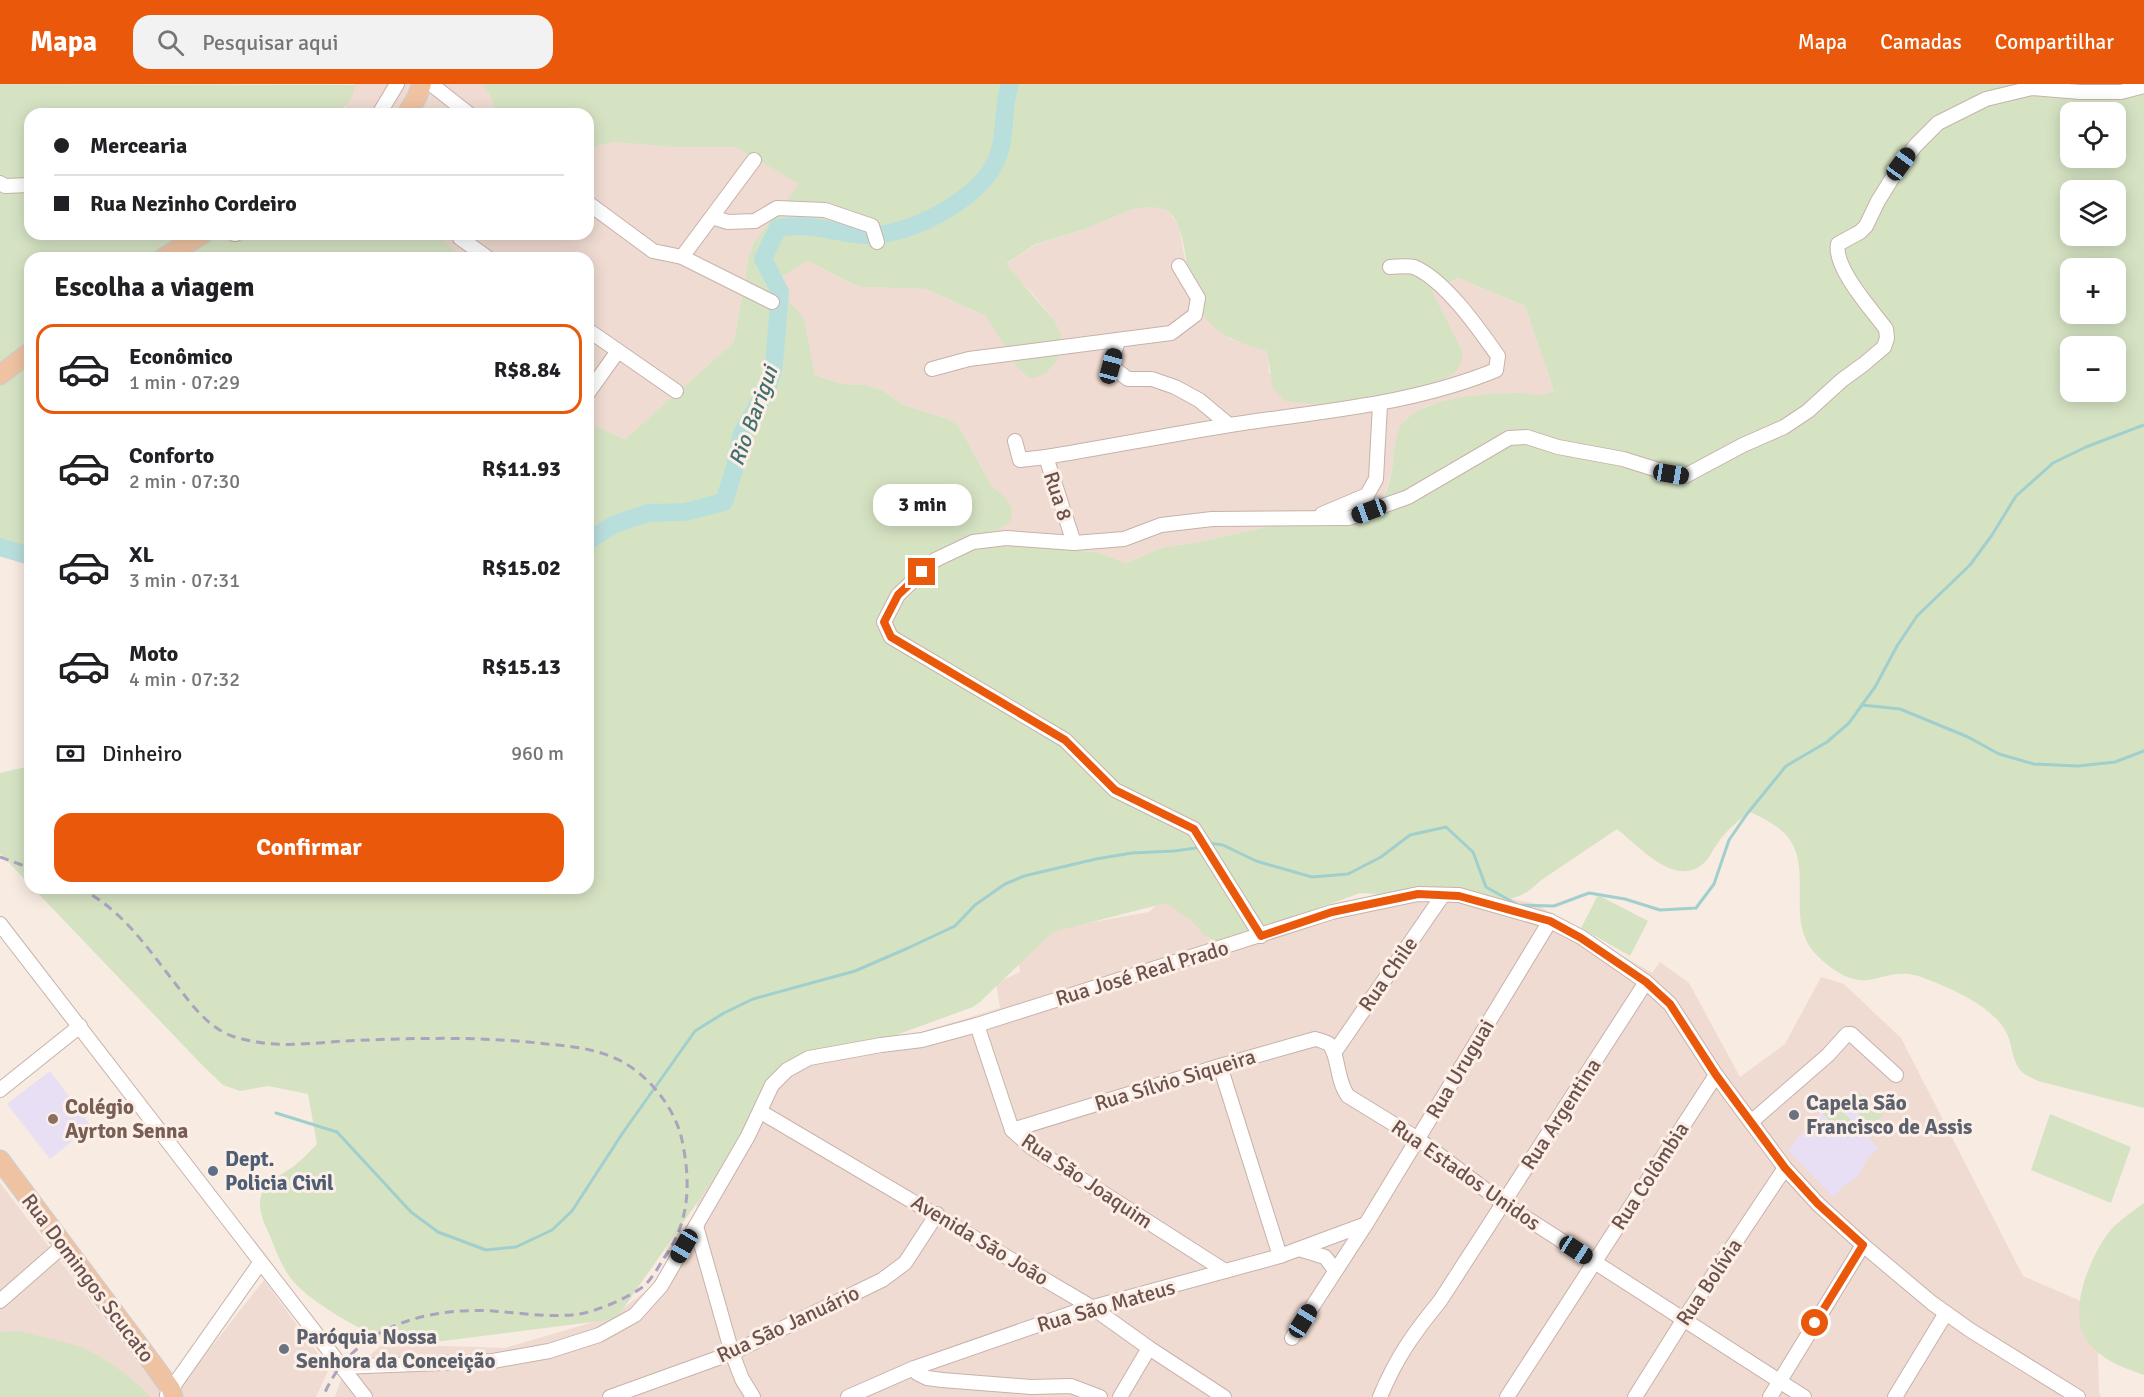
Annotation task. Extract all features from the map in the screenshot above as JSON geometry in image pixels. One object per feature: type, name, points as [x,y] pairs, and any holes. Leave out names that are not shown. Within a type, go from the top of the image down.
[{"type":"main road","points":[[411,108],[422,84]]},
{"type":"main road","points":[[171,252],[188,240]]},
{"type":"main road","points":[[0,375],[24,357]]},
{"type":"main road","name":"Rua Domingos Scucato","points":[[0,1160],[60,1248],[170,1395]]},
{"type":"main road","name":"Rua Domingos Scucato","points":[[0,1179],[60,1248]]},
{"type":"street","points":[[383,108],[397,84]]},
{"type":"street","points":[[431,84],[461,108]]},
{"type":"street","points":[[1261,936],[1194,829],[1115,790],[1065,740],[891,637],[884,622],[898,595],[935,561],[973,542],[1006,538],[1074,543],[1124,540],[1161,525],[1212,519],[1349,518],[1408,496],[1509,438],[1527,437],[1558,447],[1623,459],[1671,474],[1686,476],[1743,445],[1784,427],[1884,347],[1887,338],[1886,329],[1839,259],[1838,244],[1860,232],[1866,226],[1878,201],[1901,164],[1938,123],[1986,99],[2032,88],[2080,92],[2121,92],[2144,86]]},
{"type":"street","points":[[682,257],[754,160]]},
{"type":"street","points":[[0,183],[4,186],[24,185]]},
{"type":"street","points":[[594,207],[653,251],[682,257],[772,302]]},
{"type":"street","points":[[712,217],[729,222],[755,221],[777,208],[825,210],[872,226],[877,242]]},
{"type":"street","points":[[466,240],[481,252]]},
{"type":"street","points":[[932,369],[969,359],[1171,333],[1195,315],[1198,298],[1179,266]]},
{"type":"street","points":[[1046,458],[1228,425],[1380,404],[1462,384],[1496,370],[1498,356],[1460,305],[1429,278],[1412,267],[1390,267]]},
{"type":"street","points":[[594,334],[676,391]]},
{"type":"street","points":[[1118,340],[1111,366],[1128,379],[1152,378],[1175,387],[1199,400],[1228,425]]},
{"type":"street","points":[[594,385],[618,351]]},
{"type":"street","points":[[1311,518],[1367,495],[1376,479],[1380,404]]},
{"type":"street","name":"Rua 8","points":[[1015,441],[1020,460],[1046,458],[1074,543]]},
{"type":"street","name":"Rua José Real Prado","points":[[340,1367],[493,1361],[549,1351],[599,1335],[635,1315],[661,1286],[761,1112],[772,1085],[787,1070],[809,1058],[922,1040],[977,1025],[1332,912],[1418,894],[1470,898],[1550,921],[1581,938],[1646,982],[1670,1004],[1716,1075],[1785,1168],[1818,1204],[1863,1245],[1946,1313],[2078,1397]]},
{"type":"street","name":"Rua Chile","points":[[1334,1053],[1443,895]]},
{"type":"street","name":"Rua Uruguai","points":[[1292,1338],[1366,1224],[1550,921]]},
{"type":"street","points":[[0,924],[365,1397]]},
{"type":"street","name":"Rua Argentina","points":[[1380,1397],[1392,1367],[1409,1338],[1440,1301],[1646,982]]},
{"type":"street","name":"Rua São Joaquim","points":[[977,1025],[1012,1130],[1031,1147],[1225,1271]]},
{"type":"street","points":[[0,1090],[80,1026]]},
{"type":"street","points":[[1751,1122],[1827,1055],[1847,1034],[1851,1034],[1896,1075]]},
{"type":"street","name":"Rua Sílvio Siqueira","points":[[1012,1130],[1315,1039],[1328,1044],[1334,1053]]},
{"type":"street","name":"Rua Estados Unidos","points":[[1334,1053],[1341,1087],[1348,1096],[1418,1139],[1503,1203],[1804,1397]]},
{"type":"street","points":[[1220,1066],[1280,1256]]},
{"type":"street","name":"Rua Colômbia","points":[[1507,1397],[1716,1075]]},
{"type":"street","name":"Avenida São João","points":[[761,1112],[1093,1308],[1224,1397]]},
{"type":"street","name":"Rua Bolívia","points":[[1635,1397],[1785,1168]]},
{"type":"street","name":"Rua São Januário","points":[[610,1397],[732,1353],[882,1280],[905,1263],[937,1214]]},
{"type":"street","name":"Rua São Mateus","points":[[848,1397],[914,1368],[1075,1312],[1280,1256],[1366,1224]]},
{"type":"street","points":[[696,1227],[732,1353],[742,1379],[753,1397]]},
{"type":"street","points":[[1770,1397],[1863,1245]]},
{"type":"street","points":[[0,1301],[60,1248]]},
{"type":"street","points":[[1299,1249],[1325,1257],[1335,1270]]},
{"type":"street","points":[[170,1395],[260,1263]]},
{"type":"street","points":[[1894,1397],[1946,1313]]},
{"type":"street","points":[[1120,1397],[1149,1348]]},
{"type":"street","points":[[914,1368],[917,1373],[927,1378],[1031,1387],[1071,1386],[1100,1397]]},
{"type":"shaded area","points":[[354,84],[482,84],[490,95],[495,108],[345,108]]},
{"type":"shaded area","points":[[615,142],[671,147],[735,147],[800,184],[754,242],[749,255],[734,342],[625,439],[594,426],[594,252],[457,252],[443,240],[594,240],[594,148]]},
{"type":"shaded area","points":[[1162,208],[1170,213],[1179,227],[1189,281],[1230,339],[1268,351],[1269,373],[1372,401],[1445,379],[1457,371],[1462,350],[1432,291],[1458,278],[1525,306],[1554,391],[1539,397],[1521,393],[1453,399],[1425,407],[1407,418],[1399,429],[1383,501],[1194,543],[1164,547],[1126,563],[1097,552],[1006,545],[982,533],[1004,496],[991,485],[959,426],[951,420],[904,405],[882,390],[865,385],[843,384],[815,375],[804,318],[773,282],[808,261],[849,283],[862,287],[926,289],[986,316],[1010,352],[1054,320],[1005,265],[1037,244],[1085,229],[1133,209]]},
{"type":"shaded area","points":[[1415,883],[1534,903],[1652,973],[1660,962],[1689,983],[1740,1077],[1785,1044],[1821,977],[1844,984],[1901,1038],[2023,1276],[2097,1308],[2099,1393],[2101,1397],[335,1397],[341,1380],[383,1344],[505,1348],[611,1317],[653,1286],[697,1208],[689,1126],[778,1060],[912,1035],[1000,1008],[996,983],[1020,972],[1011,909],[1066,927],[1149,912],[1163,899],[1244,932]]},
{"type":"shaded area","name":"Colégio Ayrton Senna","points":[[50,1071],[91,1126],[50,1159],[7,1104]]},
{"type":"shaded area","points":[[1859,1092],[1883,1115],[1865,1134],[1879,1148],[1867,1159],[1858,1177],[1841,1188],[1834,1198],[1788,1150],[1829,1102],[1841,1111]]},
{"type":"shaded area","points":[[0,1183],[163,1395],[162,1397],[0,1397]]},
{"type":"shaded area","points":[[264,1280],[329,1369],[316,1397],[178,1397],[175,1393]]},
{"type":"green space","points":[[0,84],[355,85],[353,95],[343,108],[24,108],[24,240],[443,240],[457,252],[24,252],[24,554],[0,547]]},
{"type":"green space","points":[[482,84],[2144,84],[2144,1108],[2038,1081],[2025,1075],[2018,1068],[2008,1035],[1999,1021],[1970,999],[1947,987],[1910,974],[1897,974],[1868,980],[1853,979],[1830,967],[1813,951],[1805,938],[1801,924],[1799,864],[1795,850],[1788,837],[1780,829],[1750,812],[1724,835],[1707,860],[1696,869],[1684,871],[1672,869],[1660,863],[1617,829],[1530,890],[1504,900],[1360,893],[1252,933],[1218,942],[1204,935],[1192,921],[1166,903],[1053,932],[973,1007],[786,1075],[616,1319],[407,1344],[379,1337],[338,1316],[312,1298],[289,1276],[266,1227],[260,1206],[261,1196],[266,1186],[297,1164],[317,1144],[308,1094],[268,1086],[240,1091],[223,1085],[39,894],[594,894],[594,426],[625,439],[734,342],[749,255],[754,242],[799,184],[735,147],[671,147],[615,142],[594,148],[594,108],[495,108],[490,95]],"holes":[[[1150,207],[1169,212],[1177,223],[1191,289],[1201,312],[1214,327],[1230,338],[1267,351],[1273,389],[1285,401],[1322,405],[1372,401],[1445,379],[1457,371],[1462,360],[1462,350],[1432,291],[1458,278],[1525,306],[1554,391],[1538,395],[1489,394],[1453,399],[1420,410],[1407,418],[1399,429],[1391,474],[1383,501],[1194,543],[1164,547],[1126,563],[1097,552],[1006,545],[983,533],[997,530],[1011,521],[1012,508],[1004,496],[991,485],[959,426],[951,420],[904,405],[882,390],[865,385],[843,384],[815,375],[804,318],[773,282],[808,261],[862,287],[926,289],[986,316],[1018,368],[1028,377],[1033,378],[1045,374],[1055,363],[1060,354],[1061,335],[1054,320],[1006,264],[1036,244],[1085,229],[1133,209]]]},
{"type":"green space","points":[[24,767],[24,879],[0,853],[0,773]]},
{"type":"green space","points":[[1598,895],[1648,921],[1630,956],[1581,928]]},
{"type":"green space","points":[[1859,1092],[1883,1115],[1872,1126],[1848,1104]]},
{"type":"green space","points":[[1832,1102],[1858,1126],[1847,1138],[1822,1113]]},
{"type":"green space","points":[[2050,1114],[2131,1147],[2111,1203],[2031,1170]]},
{"type":"green space","points":[[2144,1203],[2144,1375],[2101,1355],[2089,1343],[2082,1331],[2079,1317],[2083,1286],[2094,1256],[2109,1232]]},
{"type":"green space","points":[[20,1331],[86,1349],[106,1360],[150,1397],[0,1397],[0,1332]]},
{"type":"waterway","name":"Rio Barigui","points":[[594,537],[615,524],[648,513],[685,512],[724,502],[735,467],[742,433],[768,387],[774,365],[780,292],[763,259],[778,228],[800,226],[854,234],[881,234],[919,224],[956,204],[972,192],[994,165],[1003,135],[1010,84]]},
{"type":"waterway","points":[[1209,843],[1223,845],[1256,861],[1312,877],[1348,874],[1381,857],[1410,835],[1446,827],[1473,852],[1486,887],[1518,905],[1554,906],[1589,893],[1625,899],[1660,910],[1696,908],[1714,884],[1729,840],[1747,814],[1786,766],[1827,742],[1849,723],[1875,687],[1897,646],[1917,616],[1970,565],[2016,496],[2053,463],[2086,447],[2144,425]]},
{"type":"waterway","name":"Rio Barigui","points":[[0,547],[24,554]]},
{"type":"waterway","points":[[1862,705],[1900,709],[1968,737],[1999,754],[2034,764],[2078,766],[2115,762],[2144,751]]},
{"type":"waterway","points":[[276,1113],[337,1132],[411,1212],[438,1232],[486,1250],[516,1247],[552,1230],[572,1211],[622,1134],[695,1031],[724,1013],[753,999],[855,971],[908,948],[955,926],[975,905],[1005,884],[1024,876],[1132,853],[1196,848]]},
{"type":"railway","points":[[0,857],[24,866]]},
{"type":"railway","points":[[90,894],[124,921],[197,1010],[214,1026],[230,1035],[241,1039],[278,1044],[445,1038],[522,1041],[584,1049],[610,1056],[641,1074],[667,1105],[679,1128],[687,1172],[683,1216],[673,1244],[651,1278],[641,1288],[605,1307],[579,1314],[547,1315],[467,1311],[416,1318],[371,1338],[352,1354],[336,1373],[323,1397]]},
{"type":"place","name":"Capela São Francisco de Assis","points":[[1794,1115]]},
{"type":"place","name":"Colégio Ayrton Senna","points":[[53,1119]]},
{"type":"place","name":"Dept. Policia Civil","points":[[213,1171]]},
{"type":"place","name":"Paróquia Nossa Senhora da Conceição","points":[[284,1349]]},
{"type":"route","points":[[922,572],[898,595],[884,622],[891,637],[1065,740],[1115,790],[1194,829],[1261,936],[1332,912],[1418,894],[1459,896],[1550,921],[1581,938],[1646,982],[1670,1004],[1716,1075],[1785,1168],[1818,1204],[1863,1245],[1815,1323]]}]
